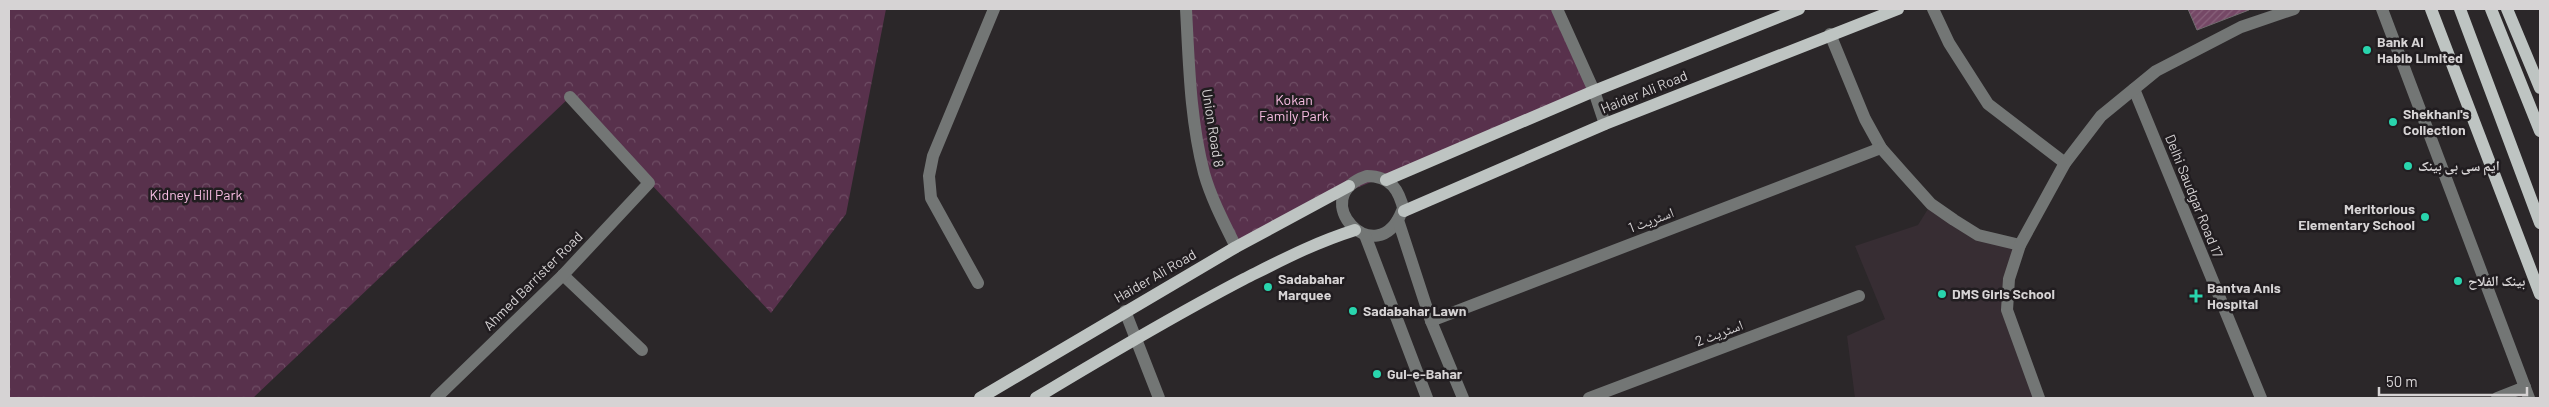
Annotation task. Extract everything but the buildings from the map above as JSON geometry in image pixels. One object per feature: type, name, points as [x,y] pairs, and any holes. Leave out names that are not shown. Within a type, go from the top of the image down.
[{"type":"main road","name":"Haider Ali Road","points":[[1386,180],[1594,91],[1799,9]]},
{"type":"main road","name":"Haider Ali Road","points":[[1401,216],[1605,124],[1830,34],[1898,9]]},
{"type":"main road","points":[[2431,9],[2540,294]]},
{"type":"main road","points":[[2460,9],[2540,223]]},
{"type":"main road","points":[[2491,9],[2540,131]]},
{"type":"main road","points":[[2507,9],[2540,88]]},
{"type":"main road","name":"Haider Ali Road","points":[[980,398],[1236,247],[1349,186]]},
{"type":"main road","points":[[1036,398],[1135,338],[1319,241],[1360,232]]},
{"type":"street","points":[[978,283],[931,198],[929,176],[933,156],[994,9]]},
{"type":"street","name":"Union Road 8","points":[[1186,9],[1193,120],[1204,174],[1220,216],[1236,247]]},
{"type":"street","points":[[1557,9],[1594,91],[1605,124]]},
{"type":"street","points":[[1933,9],[1949,44],[1988,104],[2065,163]]},
{"type":"street","points":[[2039,398],[2007,310],[2009,279],[2020,245],[2065,163],[2101,116],[2156,71],[2241,27],[2294,9]]},
{"type":"street","points":[[2382,9],[2527,393],[2496,398]]},
{"type":"street","points":[[1830,34],[1851,90],[1881,148],[1931,204],[1978,234],[2020,245]]},
{"type":"street","name":"Delhi Saudgar Road 17","points":[[2134,88],[2261,398]]},
{"type":"street","name":"Ahmed Barrister Road","points":[[436,398],[563,275],[649,183],[570,97]]},
{"type":"street","name":"اسٹریٹ 1","points":[[1431,321],[1881,148]]},
{"type":"street","points":[[1426,398],[1360,232],[1348,223],[1342,208],[1343,198],[1349,186],[1367,176],[1376,176],[1386,180],[1394,186],[1400,195],[1401,216],[1431,321],[1463,398]]},
{"type":"street","points":[[1360,232],[1385,233],[1401,216]]},
{"type":"street","points":[[563,275],[642,350]]},
{"type":"street","name":"اسٹریٹ 2","points":[[1589,398],[1860,296]]},
{"type":"street","points":[[1125,311],[1159,398]]},
{"type":"shaded area","name":"DMS Girls School","points":[[1931,204],[1954,220],[2020,245],[2007,310],[2039,398],[1855,398],[1847,336],[1885,319],[1855,246],[1918,225]]},
{"type":"green space","name":"Kidney Hill Park","points":[[9,9],[886,9],[846,214],[771,313],[570,97],[253,398],[9,398]]},
{"type":"green space","name":"Kokan Family Park","points":[[1186,9],[1557,9],[1594,91],[1310,207],[1236,247],[1204,174]]},
{"type":"place","name":"Bank Al Habib Limited","points":[[2367,50]]},
{"type":"place","name":"Shekhani's Collection","points":[[2393,122]]},
{"type":"place","name":"ایم سی بی بینک","points":[[2408,166]]},
{"type":"place","name":"Meritorious Elementary School","points":[[2425,217]]},
{"type":"place","name":"بینک الفلاح","points":[[2458,281]]},
{"type":"place","name":"Sadabahar Marquee","points":[[1268,287]]},
{"type":"place","name":"DMS Girls School","points":[[1942,294]]},
{"type":"place","name":"Bantva Anis Hospital","points":[[2196,296]]},
{"type":"place","name":"Sadabahar Lawn","points":[[1353,311]]},
{"type":"place","name":"Gul-e-Bahar","points":[[1377,374]]}]
